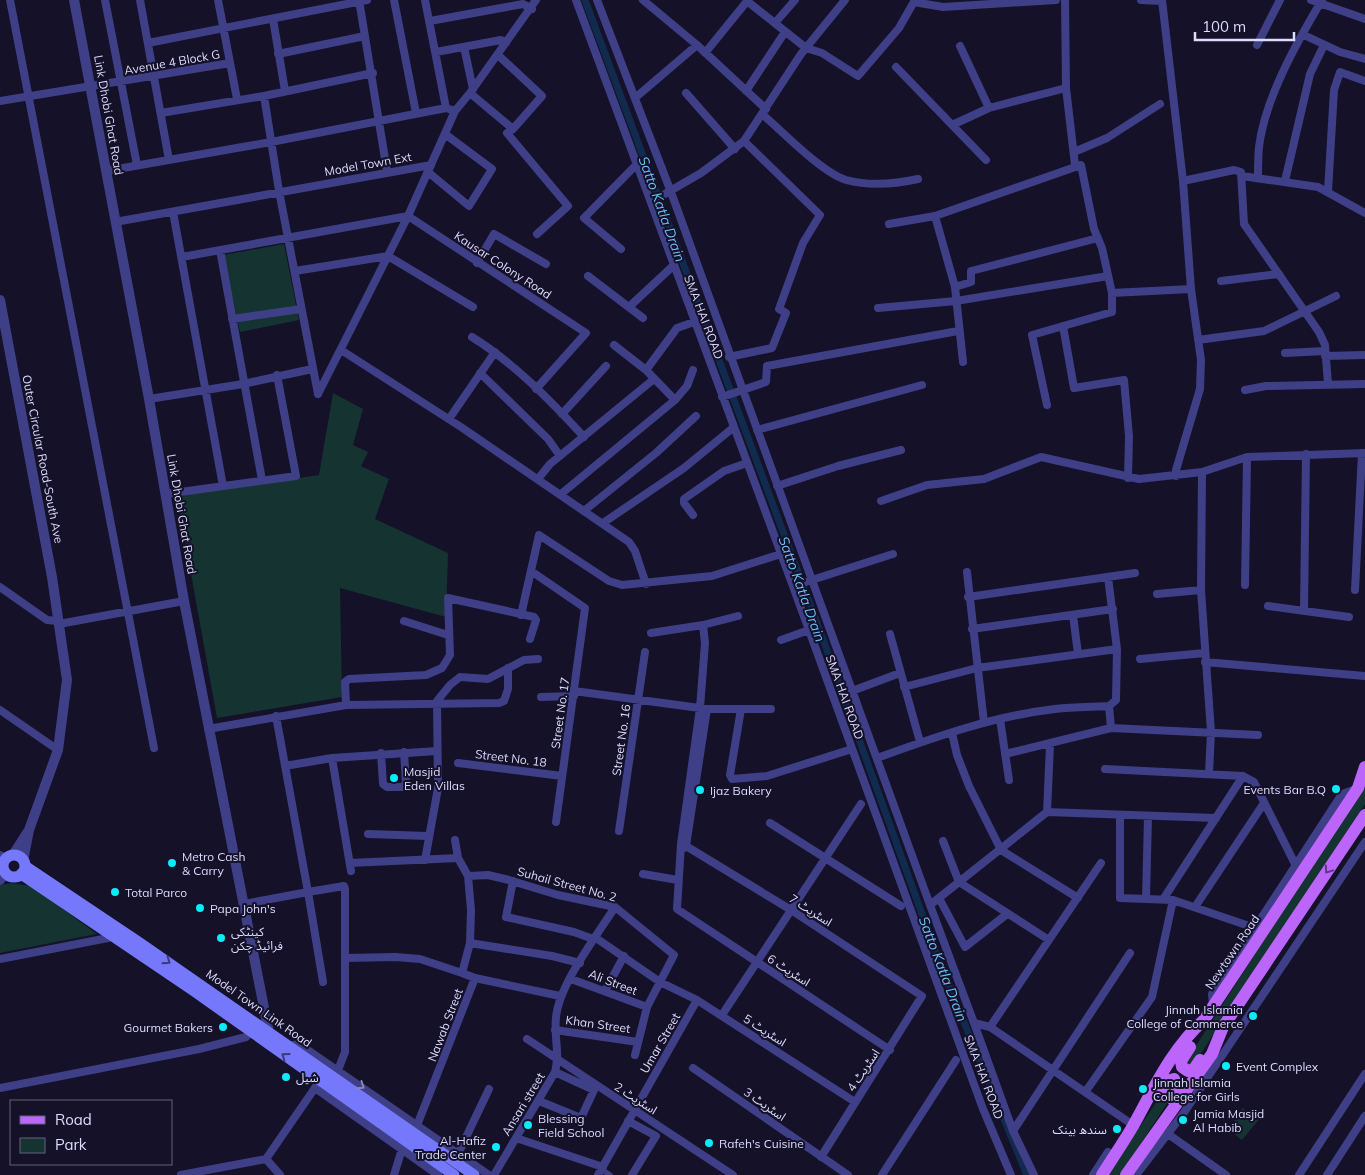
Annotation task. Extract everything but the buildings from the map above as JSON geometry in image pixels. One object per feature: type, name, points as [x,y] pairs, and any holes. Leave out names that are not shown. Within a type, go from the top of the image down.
[{"type":"main road","name":"Newtown Road","points":[[1102,1175],[1133,1125],[1144,1102],[1190,1032],[1204,1020],[1361,784],[1365,767]]},
{"type":"main road","points":[[1204,1020],[1181,1061],[1185,1070],[1194,1069],[1365,815]]},
{"type":"main road","points":[[3,877],[13,877],[15,862]]},
{"type":"main road","name":"Model Town Link Road","points":[[15,862],[111,934],[259,1031],[290,1046],[337,1074],[416,1129],[474,1175]]},
{"type":"main road","name":"Model Town Link Road","points":[[15,862],[259,1031],[317,1085],[454,1175]]},
{"type":"main road","points":[[1126,1175],[1139,1163],[1179,1111],[1212,1054],[1223,1027]]},
{"type":"main road","points":[[1133,1125],[1151,1105],[1167,1081],[1174,1079],[1179,1088],[1165,1112],[1164,1130]]},
{"type":"street","points":[[10,0],[26,95],[154,748]]},
{"type":"street","name":"Link Dhobi Ghat Road","points":[[74,0],[208,728],[268,1023],[259,1031]]},
{"type":"street","points":[[105,0],[137,166]]},
{"type":"street","points":[[140,0],[169,160]]},
{"type":"street","points":[[218,0],[237,99]]},
{"type":"street","points":[[148,43],[362,0],[365,36],[388,171]]},
{"type":"street","points":[[394,0],[416,113]]},
{"type":"street","points":[[425,0],[446,108]]},
{"type":"street","name":"Model Town Ext","points":[[116,222],[388,171],[430,168],[455,111],[472,91],[532,9],[536,0]]},
{"type":"street","name":"SMA HAI ROAD","points":[[576,0],[637,164],[654,200],[674,266],[694,322],[725,396],[747,463],[795,586],[808,630],[983,1109],[1011,1175]]},
{"type":"street","points":[[597,0],[635,98],[730,357],[740,391],[757,430],[810,580],[1013,1131],[1034,1175]]},
{"type":"street","points":[[642,0],[697,44],[807,153],[845,180],[877,184],[918,180]]},
{"type":"street","points":[[774,23],[795,0]]},
{"type":"street","points":[[654,200],[669,193],[744,141],[806,48],[845,0]]},
{"type":"street","points":[[704,53],[748,1],[806,48],[822,54],[858,76],[899,28],[914,1],[943,7],[1056,0]]},
{"type":"street","points":[[1065,0],[1066,88],[1075,166]]},
{"type":"street","points":[[1141,0],[1162,0],[1183,181],[1191,289],[1198,340],[1200,389],[1176,470],[1176,476]]},
{"type":"street","points":[[1257,45],[1280,0]]},
{"type":"street","points":[[1311,0],[1365,19]]},
{"type":"street","points":[[1258,178],[1259,146],[1270,103],[1289,61],[1321,2]]},
{"type":"street","points":[[430,21],[523,4],[532,9]]},
{"type":"street","points":[[273,19],[285,91]]},
{"type":"street","points":[[746,91],[785,32]]},
{"type":"street","points":[[1304,35],[1340,52],[1365,58]]},
{"type":"street","points":[[278,54],[365,36]]},
{"type":"street","points":[[436,52],[501,40],[506,43]]},
{"type":"street","points":[[635,98],[697,44]]},
{"type":"street","points":[[1285,181],[1310,74],[1324,45]]},
{"type":"street","points":[[960,46],[989,108]]},
{"type":"street","points":[[464,47],[472,91],[512,129]]},
{"type":"street","points":[[498,55],[542,96],[507,134],[568,206],[537,234]]},
{"type":"street","name":"Avenue 4 Block G","points":[[0,100],[154,77],[230,63]]},
{"type":"street","points":[[896,67],[986,160]]},
{"type":"street","points":[[1328,191],[1334,90],[1340,72],[1365,81]]},
{"type":"street","points":[[161,113],[264,96],[372,73]]},
{"type":"street","points":[[952,125],[989,108],[1066,88]]},
{"type":"street","points":[[686,93],[735,149]]},
{"type":"street","points":[[264,96],[279,191],[318,394],[408,216],[430,168],[469,206],[492,169],[445,134]]},
{"type":"street","points":[[1074,152],[1107,138],[1160,104]]},
{"type":"street","points":[[106,171],[380,122],[416,113],[446,108],[455,111]]},
{"type":"street","points":[[730,357],[772,348],[786,313],[778,309],[782,296],[802,243],[820,215],[744,141]]},
{"type":"street","points":[[621,249],[584,218],[637,164]]},
{"type":"street","points":[[889,224],[935,216],[1082,165],[1094,229],[1112,294],[1112,312],[1032,335],[1047,405]]},
{"type":"street","points":[[1183,181],[1237,170],[1241,172],[1244,224],[1319,332],[1325,353],[1328,384]]},
{"type":"street","points":[[1242,176],[1318,187],[1365,213]]},
{"type":"street","points":[[173,212],[223,486]]},
{"type":"street","points":[[182,257],[408,216]]},
{"type":"street","name":"Kausar Colony Road","points":[[408,216],[586,333],[536,389]]},
{"type":"street","points":[[935,216],[955,287],[958,331],[963,362]]},
{"type":"street","points":[[477,263],[494,234],[546,264]]},
{"type":"street","points":[[955,287],[971,282],[971,271],[1098,238]]},
{"type":"street","points":[[220,250],[262,480]]},
{"type":"street","points":[[295,271],[388,256],[473,306]]},
{"type":"street","points":[[630,306],[674,266]]},
{"type":"street","points":[[1221,281],[1279,274]]},
{"type":"street","points":[[588,276],[630,306],[642,318]]},
{"type":"street","points":[[878,308],[956,301],[1108,276]]},
{"type":"street","points":[[1112,294],[1191,289]]},
{"type":"street","points":[[1198,340],[1264,332],[1336,296]]},
{"type":"street","name":"Outer Circular Road-South Ave","points":[[0,300],[59,622],[67,680],[58,750],[29,830],[15,862]]},
{"type":"street","points":[[232,319],[301,309]]},
{"type":"street","points":[[646,370],[677,328],[694,322]]},
{"type":"street","points":[[1063,326],[1074,388],[1124,380],[1129,436],[1128,478]]},
{"type":"street","points":[[725,396],[766,382],[767,366],[958,331]]},
{"type":"street","points":[[472,337],[495,352],[536,389],[584,437]]},
{"type":"street","points":[[614,345],[646,370],[675,400]]},
{"type":"street","points":[[341,350],[449,419],[603,522],[629,542],[635,551],[646,584]]},
{"type":"street","points":[[449,419],[495,352]]},
{"type":"street","points":[[1285,353],[1365,355]]},
{"type":"street","points":[[562,414],[606,366]]},
{"type":"street","points":[[149,400],[243,384],[277,375],[312,369]]},
{"type":"street","points":[[561,494],[675,400],[687,386],[694,370]]},
{"type":"street","points":[[480,373],[548,439],[560,456]]},
{"type":"street","points":[[166,494],[296,476],[277,375]]},
{"type":"street","points":[[538,479],[560,456],[654,379]]},
{"type":"street","points":[[1245,390],[1266,386],[1365,384]]},
{"type":"street","points":[[757,430],[922,385]]},
{"type":"street","points":[[585,510],[656,453],[696,416]]},
{"type":"street","points":[[603,522],[684,468],[734,427]]},
{"type":"street","points":[[777,486],[838,466],[901,450]]},
{"type":"street","points":[[881,501],[927,485],[984,479],[1041,457],[1139,479],[1202,472],[1247,457],[1364,453],[1355,590]]},
{"type":"street","points":[[1304,611],[1306,454]]},
{"type":"street","points":[[1245,585],[1247,457]]},
{"type":"street","points":[[693,515],[684,503],[684,498],[724,471],[747,463]]},
{"type":"street","points":[[1202,472],[1201,590],[1211,732],[1209,774]]},
{"type":"street","points":[[521,615],[540,535],[615,584],[646,584],[712,576],[781,554]]},
{"type":"street","points":[[795,586],[893,554]]},
{"type":"street","name":"Street No. 17","points":[[531,571],[585,608],[556,822]]},
{"type":"street","points":[[967,572],[968,597],[984,723]]},
{"type":"street","points":[[968,597],[1135,573]]},
{"type":"street","points":[[877,758],[920,742],[1000,719],[1056,709],[1109,706],[1116,700],[1117,649],[1108,576]]},
{"type":"street","points":[[0,587],[47,620],[59,622],[184,601]]},
{"type":"street","points":[[1157,594],[1201,590]]},
{"type":"street","points":[[346,705],[345,682],[349,679],[426,675],[436,672],[450,658],[448,598],[535,618],[530,639]]},
{"type":"street","points":[[1268,606],[1349,617]]},
{"type":"street","points":[[972,629],[1113,609]]},
{"type":"street","points":[[1073,615],[1078,654]]},
{"type":"street","points":[[651,633],[703,625],[738,616]]},
{"type":"street","points":[[404,621],[448,635]]},
{"type":"street","points":[[643,874],[678,880],[684,848],[681,844],[703,708],[705,643],[703,625]]},
{"type":"street","points":[[781,640],[808,630]]},
{"type":"street","points":[[890,634],[920,742]]},
{"type":"street","points":[[904,687],[977,668],[1117,649]]},
{"type":"street","name":"Street No. 16","points":[[619,831],[645,652]]},
{"type":"street","points":[[1140,659],[1205,653]]},
{"type":"street","points":[[425,860],[438,788],[437,700],[460,677],[488,679],[524,660],[538,659]]},
{"type":"street","points":[[1206,662],[1318,670],[1365,676]]},
{"type":"street","points":[[208,728],[346,705],[499,703],[504,700],[508,689],[508,668]]},
{"type":"street","points":[[852,691],[900,673]]},
{"type":"street","points":[[541,697],[574,694],[638,699],[703,708],[771,710]]},
{"type":"street","points":[[1109,706],[1111,728]]},
{"type":"street","points":[[741,709],[730,775],[732,779],[767,776],[852,749]]},
{"type":"street","points":[[0,710],[58,750]]},
{"type":"street","points":[[276,716],[323,982]]},
{"type":"street","points":[[1000,719],[1009,780]]},
{"type":"street","points":[[1005,754],[1050,745],[1111,728],[1258,735]]},
{"type":"street","points":[[952,733],[963,770],[1001,850],[1078,898]]},
{"type":"street","points":[[1048,812],[1050,745]]},
{"type":"street","points":[[285,766],[332,758],[381,753],[437,751]]},
{"type":"street","points":[[381,753],[383,784],[387,787],[403,787],[406,783],[404,752]]},
{"type":"street","points":[[332,758],[351,871]]},
{"type":"street","name":"Street No. 18","points":[[458,763],[562,776]]},
{"type":"street","points":[[1105,769],[1243,776],[1254,782],[1296,866]]},
{"type":"street","points":[[1164,898],[1243,776]]},
{"type":"street","points":[[1214,1005],[1212,994],[1342,794],[1361,784]]},
{"type":"street","points":[[1195,907],[1264,803]]},
{"type":"street","points":[[722,1015],[861,804]]},
{"type":"street","points":[[930,906],[1048,812],[1216,818]]},
{"type":"street","points":[[1120,816],[1119,896],[1126,899],[1164,898],[1173,900],[1255,928]]},
{"type":"street","points":[[1146,899],[1148,816]]},
{"type":"street","points":[[770,823],[901,906]]},
{"type":"street","points":[[1357,826],[1364,845]]},
{"type":"street","points":[[368,834],[428,836]]},
{"type":"street","points":[[455,840],[458,858],[468,876],[470,943],[462,973]]},
{"type":"street","points":[[943,842],[959,882],[1049,940]]},
{"type":"street","points":[[1344,846],[1364,845]]},
{"type":"street","points":[[1179,1111],[1364,845]]},
{"type":"street","name":"اسٹریٹ 7","points":[[684,848],[791,910],[922,996]]},
{"type":"street","points":[[350,862],[458,858]]},
{"type":"street","points":[[990,1027],[1101,864]]},
{"type":"street","name":"Suhail Street No. 2","points":[[468,876],[488,875],[558,895],[614,906],[674,955],[660,982]]},
{"type":"street","name":"اسٹریٹ 6","points":[[678,880],[677,909],[890,1050]]},
{"type":"street","name":"اسٹریٹ 5","points":[[513,881],[506,917],[594,938],[624,956],[660,982],[722,1015],[855,1102]]},
{"type":"street","points":[[244,904],[344,886],[345,1052],[337,1074]]},
{"type":"street","points":[[939,898],[964,947],[1007,914]]},
{"type":"street","points":[[1086,1091],[1152,997],[1173,900]]},
{"type":"street","name":"Ansari street","points":[[494,1175],[555,1072],[558,1060],[555,1030],[560,996],[614,906]]},
{"type":"street","points":[[0,959],[108,938],[111,934]]},
{"type":"street","points":[[470,943],[552,956],[580,964]]},
{"type":"street","points":[[1013,1131],[1052,1068],[1130,954]]},
{"type":"street","points":[[605,991],[624,956]]},
{"type":"street","points":[[345,958],[395,957],[420,959],[475,978]]},
{"type":"street","name":"Nawab Street","points":[[416,1129],[475,978],[560,996]]},
{"type":"street","name":"Ali Street","points":[[571,978],[646,1007]]},
{"type":"street","points":[[635,1055],[646,1007],[660,982]]},
{"type":"street","name":"اسٹریٹ 4","points":[[821,1157],[890,1050],[922,996]]},
{"type":"street","name":"Umar Street","points":[[601,1170],[697,1000]]},
{"type":"street","points":[[974,1023],[990,1027],[1133,1125]]},
{"type":"street","name":"Khan Street","points":[[555,1030],[638,1042]]},
{"type":"street","points":[[0,1088],[199,1049],[246,1037],[259,1031]]},
{"type":"street","name":"اسٹریٹ 2","points":[[527,1040],[733,1175]]},
{"type":"street","points":[[882,1175],[956,1060]]},
{"type":"street","name":"اسٹریٹ 3","points":[[693,1068],[848,1175]]},
{"type":"street","points":[[538,1101],[581,1118],[594,1090],[555,1072]]},
{"type":"street","points":[[1299,1175],[1365,1074]]},
{"type":"street","points":[[181,1175],[266,1159],[317,1085],[340,1110],[402,1149],[438,1175]]},
{"type":"street","points":[[458,1154],[489,1089]]},
{"type":"street","points":[[1326,1175],[1365,1116]]},
{"type":"street","points":[[628,1121],[656,1136],[632,1175]]},
{"type":"street","points":[[416,1129],[489,1175]]},
{"type":"street","points":[[1164,1130],[1226,1175]]},
{"type":"street","points":[[516,1138],[610,1175]]},
{"type":"street","points":[[394,1175],[402,1149]]},
{"type":"street","points":[[1093,1175],[1108,1152],[1114,1156]]},
{"type":"street","points":[[266,1159],[280,1175]]},
{"type":"street","points":[[1136,1175],[1139,1163]]},
{"type":"green space","points":[[284,244],[299,320],[240,332],[223,255]]},
{"type":"green space","points":[[333,393],[363,409],[353,445],[368,452],[361,466],[389,479],[375,519],[448,553],[446,617],[340,588],[342,697],[217,718],[177,496],[319,475]]},
{"type":"green space","points":[[1365,784],[1365,804],[1194,1064],[1187,1064],[1188,1058]]},
{"type":"green space","points":[[11,883],[31,886],[97,934],[0,953],[0,885]]},
{"type":"green space","points":[[1169,1083],[1176,1090],[1120,1175],[1108,1175]]},
{"type":"green space","points":[[1242,1108],[1260,1118],[1242,1140],[1229,1130]]},
{"type":"waterway","name":"Satto Katla Drain","points":[[585,0],[820,631],[940,964],[1027,1175]]},
{"type":"place","name":"Masjid Eden Villas","points":[[394,778]]},
{"type":"place","name":"Events Bar B.Q","points":[[1336,789]]},
{"type":"place","name":"Ijaz Bakery","points":[[700,790]]},
{"type":"place","name":"Metro Cash & Carry","points":[[172,863]]},
{"type":"place","name":"Total Parco","points":[[115,892]]},
{"type":"place","name":"Papa John's","points":[[200,908]]},
{"type":"place","name":"کینٹکی فرائیڈ چکن","points":[[221,938]]},
{"type":"place","name":"Jinnah Islamia College of Commerce","points":[[1253,1016]]},
{"type":"place","name":"Gourmet Bakers","points":[[223,1027]]},
{"type":"place","name":"Event Complex","points":[[1226,1066]]},
{"type":"place","name":"شیل","points":[[286,1077]]},
{"type":"place","name":"Jinnah Islamia College for Girls","points":[[1143,1089]]},
{"type":"place","name":"Jamia Masjid Al Habib","points":[[1183,1120]]},
{"type":"place","name":"Blessing Field School","points":[[528,1125]]},
{"type":"place","name":"سندھ بینک","points":[[1117,1129]]},
{"type":"place","name":"Rafeh's Cuisine","points":[[709,1143]]},
{"type":"place","name":"Al-Hafiz Trade Center","points":[[496,1147]]}]
